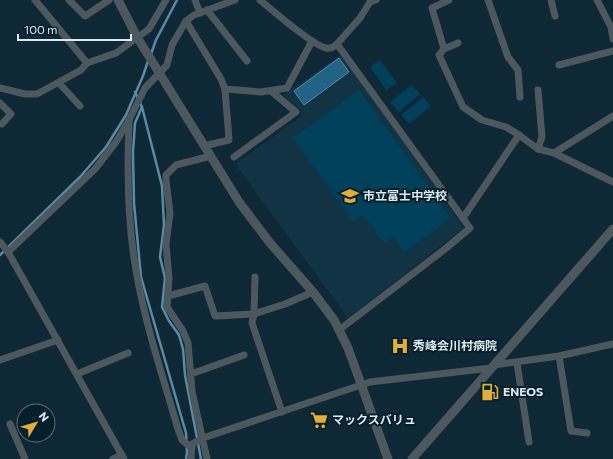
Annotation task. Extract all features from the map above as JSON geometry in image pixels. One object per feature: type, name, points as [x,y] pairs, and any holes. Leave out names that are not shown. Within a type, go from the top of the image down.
[{"type":"street","points":[[36,0],[87,63]]},
{"type":"street","points":[[69,0],[85,16],[108,0]]},
{"type":"street","points":[[118,0],[137,37],[159,74],[239,202],[259,230],[313,292],[340,330],[362,384],[388,459]]},
{"type":"street","points":[[0,88],[25,94],[37,94],[81,70],[87,63],[116,54],[149,29],[166,0]]},
{"type":"street","points":[[195,0],[203,12],[247,61]]},
{"type":"street","points":[[8,252],[95,169],[116,142],[145,88],[167,65],[172,45],[186,21],[194,15],[235,0]]},
{"type":"street","points":[[260,0],[312,41],[327,48],[333,48],[360,18],[370,2],[376,0]]},
{"type":"street","points":[[430,0],[444,49]]},
{"type":"street","points":[[432,8],[449,0]]},
{"type":"street","points":[[488,0],[508,57],[518,70],[520,97]]},
{"type":"street","points":[[551,0],[555,16]]},
{"type":"street","points":[[598,0],[611,27],[613,39]]},
{"type":"street","points":[[186,21],[221,79],[225,89],[229,140],[204,146]]},
{"type":"street","points":[[225,89],[261,92],[287,88],[312,41]]},
{"type":"street","points":[[458,43],[444,49],[439,55],[462,107],[482,120],[506,127],[538,149],[554,152],[613,182]]},
{"type":"street","points":[[337,44],[470,228],[340,330]]},
{"type":"street","points":[[559,65],[613,51]]},
{"type":"street","points":[[59,83],[80,106]]},
{"type":"street","points":[[538,90],[542,137],[538,149]]},
{"type":"street","points":[[234,157],[296,112],[271,91]]},
{"type":"street","points":[[0,103],[11,114],[2,124]]},
{"type":"street","points":[[554,152],[613,116]]},
{"type":"street","points":[[129,120],[129,214],[136,270],[144,308],[178,429],[182,440],[192,448]]},
{"type":"street","points":[[464,218],[519,135]]},
{"type":"street","points":[[207,459],[192,392],[188,343],[183,331],[167,307],[169,278],[166,244],[170,213],[166,175],[176,165],[210,156]]},
{"type":"street","points":[[412,459],[613,229]]},
{"type":"street","points":[[0,242],[8,252],[123,457],[112,459]]},
{"type":"street","points":[[255,278],[254,314],[252,323],[282,412]]},
{"type":"street","points":[[168,296],[205,286],[215,316],[254,314],[285,304],[313,292]]},
{"type":"street","points":[[0,360],[58,340]]},
{"type":"street","points":[[191,459],[192,444],[203,438],[362,384],[492,367],[559,356],[613,344]]},
{"type":"street","points":[[77,374],[128,354]]},
{"type":"street","points":[[191,374],[244,355]]},
{"type":"street","points":[[559,356],[571,431],[587,433]]},
{"type":"street","points":[[517,363],[529,442]]},
{"type":"street","points":[[10,424],[25,459]]},
{"type":"shaded area","name":"市立富士中学校","points":[[342,54],[464,228],[348,318],[235,164],[300,117],[302,111],[283,95]]},
{"type":"shaded area","points":[[339,58],[349,72],[304,105],[294,91]]},
{"type":"shaded area","points":[[380,60],[397,83],[386,90],[370,67]]},
{"type":"shaded area","points":[[412,85],[420,94],[399,112],[390,102]]},
{"type":"shaded area","points":[[359,90],[451,218],[405,252],[392,237],[385,244],[363,215],[353,221],[293,138]]},
{"type":"shaded area","points":[[423,97],[431,106],[409,124],[401,115]]},
{"type":"waterway","points":[[151,54],[156,40],[177,0]]},
{"type":"waterway","points":[[0,255],[80,177],[106,147],[126,115],[148,61]]},
{"type":"waterway","points":[[135,92],[142,107],[162,186],[164,225],[160,257],[165,278],[162,307],[169,321],[179,335],[183,349],[185,375],[201,459]]},
{"type":"waterway","points":[[142,107],[135,123],[133,152],[134,203],[141,277],[186,433],[186,459]]},
{"type":"place","name":"市立富士中学校","points":[[350,196]]},
{"type":"place","name":"秀峰会川村病院","points":[[400,346]]},
{"type":"place","name":"ENEOS","points":[[490,392]]},
{"type":"place","name":"マックスバリュ","points":[[319,420]]}]
